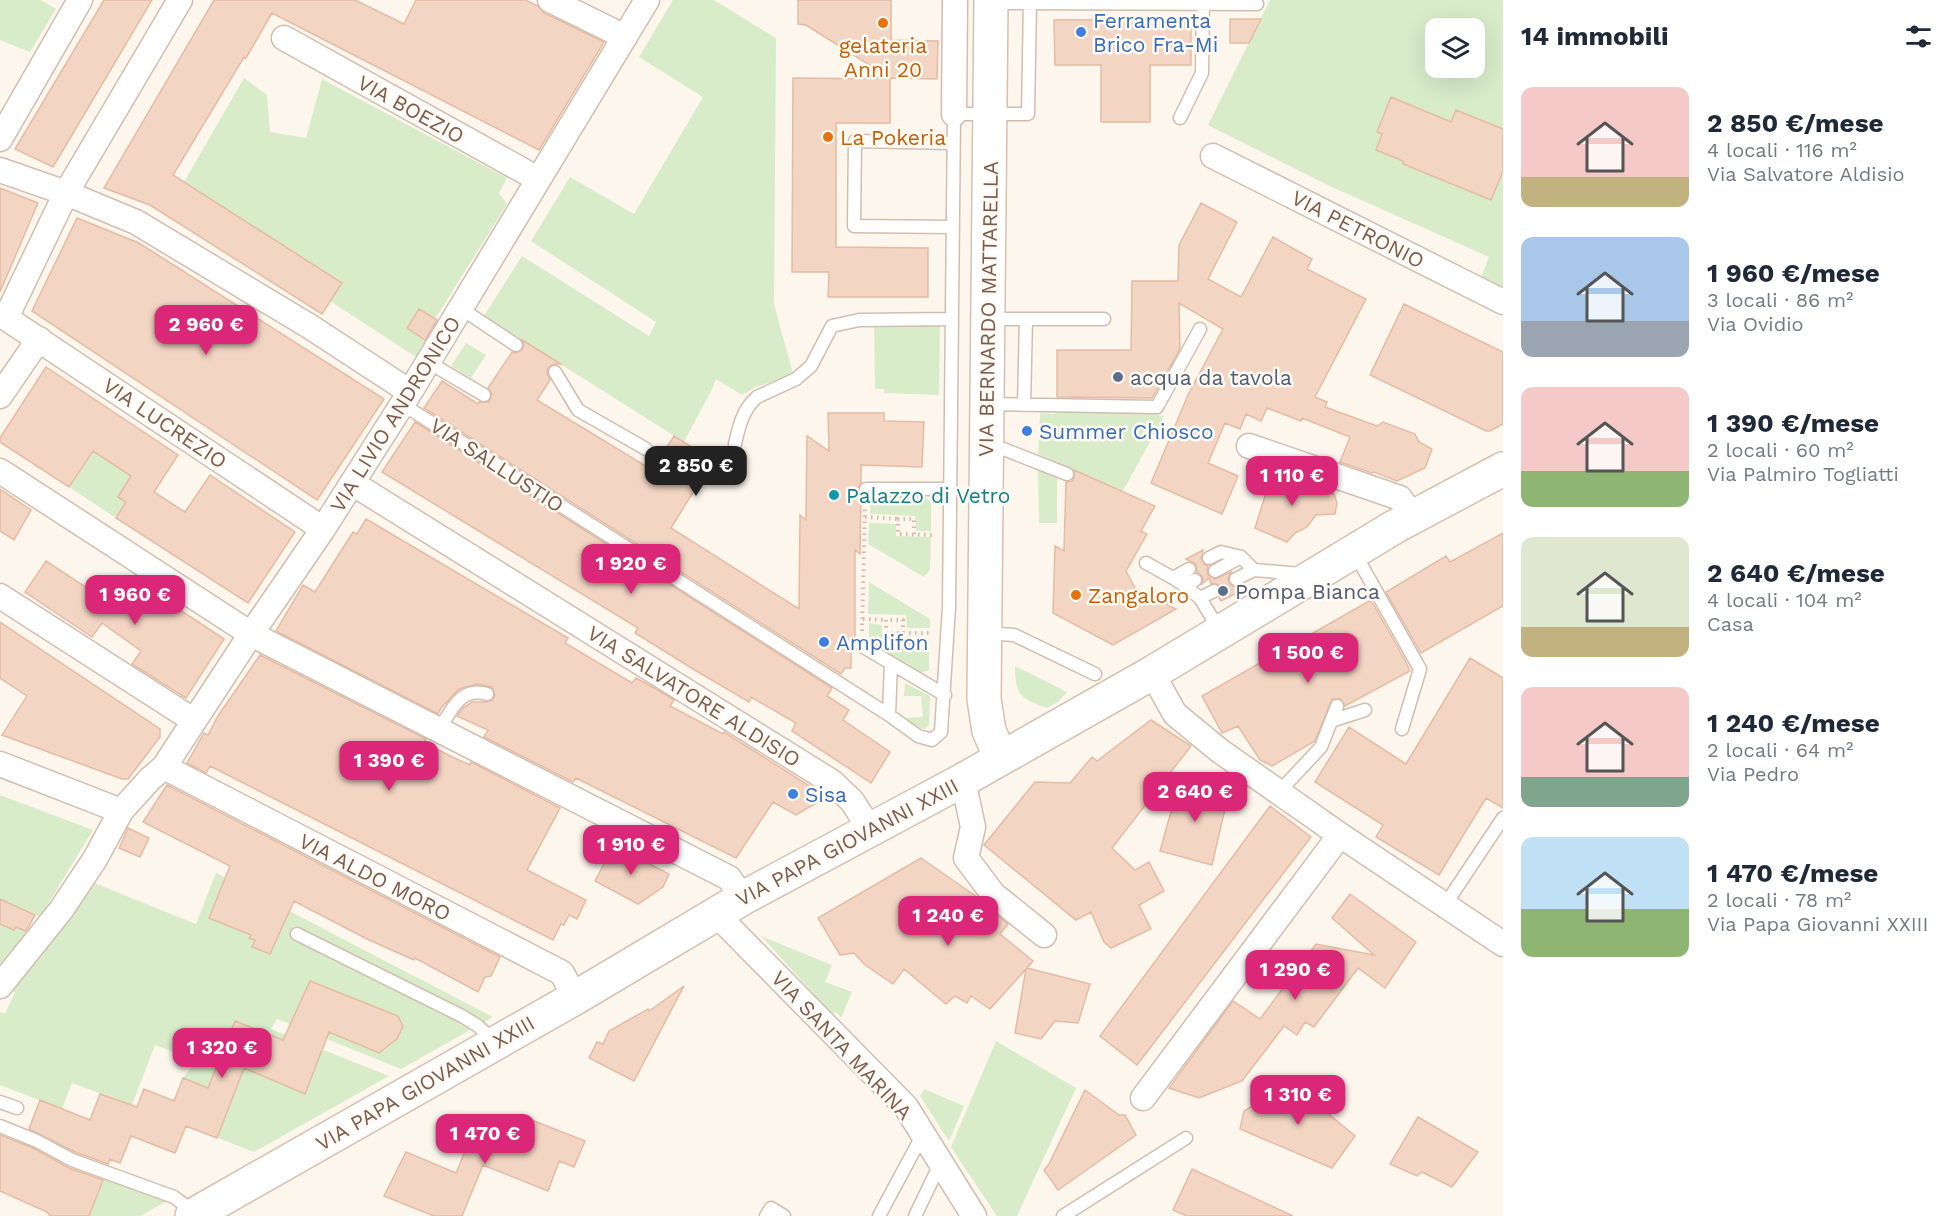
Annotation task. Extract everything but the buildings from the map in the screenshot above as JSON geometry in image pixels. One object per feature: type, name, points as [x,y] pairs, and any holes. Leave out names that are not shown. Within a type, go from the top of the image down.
[{"type":"street","points":[[0,139],[80,0]]},
{"type":"street","points":[[66,193],[180,0]]},
{"type":"street","points":[[550,0],[625,38]]},
{"type":"street","name":"VIA LIVIO ANDRONICO","points":[[0,986],[62,910],[95,859],[121,811],[164,767],[251,634],[323,530],[406,398],[647,0]]},
{"type":"street","points":[[954,114],[955,0]]},
{"type":"street","name":"VIA BERNARDO MATTARELLA","points":[[991,2],[984,699],[988,731],[1001,758]]},
{"type":"street","name":"VIA BOEZIO","points":[[284,38],[538,179]]},
{"type":"street","name":"VIA PETRONIO","points":[[1213,156],[1503,302]]},
{"type":"street","points":[[0,170],[66,193],[136,222],[309,326],[406,398]]},
{"type":"street","name":"VIA LUCREZIO","points":[[66,193],[6,318],[323,530]]},
{"type":"street","points":[[0,396],[39,339]]},
{"type":"street","points":[[1249,446],[1400,498],[1413,517]]},
{"type":"street","name":"VIA PAPA GIOVANNI XXIII","points":[[194,1215],[575,998],[730,906],[963,780],[1152,674],[1354,551],[1503,469]]},
{"type":"street","name":"VIA SANTA MARINA","points":[[0,471],[251,634],[729,878],[730,906],[906,1107],[974,1216]]},
{"type":"street","name":"VIA SALVATORE ALDISIO","points":[[352,483],[832,782],[852,801],[870,829]]},
{"type":"street","points":[[0,596],[194,720]]},
{"type":"street","points":[[1152,674],[1175,714],[1220,751],[1503,944]]},
{"type":"street","points":[[0,764],[121,811]]},
{"type":"street","name":"VIA ALDO MORO","points":[[164,767],[562,974],[575,998]]},
{"type":"street","points":[[963,780],[973,827],[966,858],[993,894],[1044,935]]},
{"type":"street","points":[[1143,1098],[1340,835]]},
{"type":"lane","points":[[862,646],[945,695],[950,535],[954,114],[1028,114],[1030,1]]},
{"type":"lane","points":[[991,2],[1257,4]]},
{"type":"lane","points":[[1180,118],[1202,74],[1203,3]]},
{"type":"lane","points":[[952,227],[854,226],[855,141],[953,143]]},
{"type":"lane","points":[[460,308],[516,345]]},
{"type":"lane","points":[[735,444],[740,422],[752,402],[757,397],[796,379],[811,366],[832,326],[859,320],[951,319]]},
{"type":"lane","points":[[988,319],[1104,319]]},
{"type":"lane","points":[[1024,405],[1026,319]]},
{"type":"lane","points":[[987,404],[1158,407],[1200,328]]},
{"type":"lane","points":[[428,362],[484,395]]},
{"type":"lane","points":[[555,372],[578,410],[646,450]]},
{"type":"lane","name":"VIA SALLUSTIO","points":[[406,398],[918,736],[932,740],[941,732],[945,695]]},
{"type":"lane","points":[[987,443],[1067,474]]},
{"type":"lane","points":[[866,489],[950,489]]},
{"type":"lane","points":[[1354,551],[1420,669],[1402,729]]},
{"type":"lane","points":[[1209,558],[1221,552],[1241,557],[1254,570]]},
{"type":"lane","points":[[1215,571],[1241,557]]},
{"type":"lane","points":[[1146,563],[1173,578],[1189,578],[1220,632]]},
{"type":"lane","points":[[1236,579],[1254,570],[1314,575]]},
{"type":"lane","points":[[1200,598],[1214,591]]},
{"type":"lane","points":[[985,633],[1014,635],[1095,674]]},
{"type":"lane","points":[[889,715],[891,663]]},
{"type":"lane","points":[[439,730],[459,699],[471,694],[487,694]]},
{"type":"lane","points":[[1279,792],[1321,747],[1337,706]]},
{"type":"lane","points":[[1331,721],[1365,710]]},
{"type":"lane","points":[[1445,905],[1503,818]]},
{"type":"lane","points":[[297,934],[462,1016],[496,1042]]},
{"type":"lane","points":[[0,1102],[17,1108]]},
{"type":"lane","points":[[0,1126],[37,1141],[72,1160],[174,1197],[194,1215]]},
{"type":"lane","points":[[879,1216],[923,1134]]},
{"type":"lane","points":[[1063,1216],[1186,1138]]},
{"type":"lane","points":[[915,1216],[941,1162]]},
{"type":"lane","points":[[766,1216],[771,1208],[784,1216]]},
{"type":"path","points":[[862,646],[866,489]]},
{"type":"path","points":[[865,518],[914,519],[914,534]]},
{"type":"path","points":[[898,519],[898,534],[950,535]]},
{"type":"path","points":[[862,619],[903,620],[903,633]]},
{"type":"path","points":[[886,620],[886,633],[947,633]]},
{"type":"green space","points":[[0,0],[41,0],[56,9],[30,52],[0,40]]},
{"type":"green space","points":[[673,0],[714,0],[776,38],[774,304],[793,374],[756,387],[742,395],[716,379],[684,442],[484,316],[522,256],[649,336],[656,322],[531,241],[570,177],[634,214],[703,97],[639,57]]},
{"type":"green space","points":[[1270,0],[1503,0],[1503,290],[1480,280],[1489,257],[1332,187],[1208,125]]},
{"type":"green space","points":[[244,78],[267,95],[270,132],[306,138],[322,79],[507,178],[499,193],[507,204],[435,319],[419,309],[407,327],[426,340],[416,357],[330,301],[341,283],[184,182]]},
{"type":"green space","points":[[874,322],[940,325],[939,395],[884,393],[884,389],[875,389]]},
{"type":"green space","points":[[466,343],[486,355],[471,378],[451,366]]},
{"type":"green space","points":[[1056,410],[1138,411],[1164,416],[1123,491],[1038,454],[1040,413],[1055,414]]},
{"type":"green space","points":[[94,451],[132,476],[119,497],[126,502],[116,518],[69,487]]},
{"type":"green space","points":[[1038,469],[1057,477],[1057,523],[1039,523]]},
{"type":"green space","points":[[871,496],[923,496],[931,502],[931,531],[916,531],[915,516],[870,514]]},
{"type":"green space","points":[[869,523],[896,524],[896,536],[931,537],[930,570],[924,577],[868,544]]},
{"type":"green space","points":[[869,582],[930,619],[930,628],[907,628],[906,615],[868,614]]},
{"type":"green space","points":[[869,623],[882,625],[882,638],[929,639],[929,670],[916,674],[869,645]]},
{"type":"green space","points":[[1015,666],[1067,692],[1058,702],[1047,708],[1031,702],[1018,690]]},
{"type":"green space","points":[[905,683],[930,696],[929,725],[925,729],[902,718],[923,717],[921,696],[904,696]]},
{"type":"green space","points":[[0,795],[93,830],[40,917],[0,899]]},
{"type":"green space","points":[[216,873],[493,1017],[401,1069],[277,1019],[271,1029],[389,1076],[254,1152],[167,1118],[183,1078],[196,1061],[155,1045],[132,1105],[72,1083],[62,1109],[0,1085],[0,1012],[5,1014],[15,992],[4,988],[94,883],[196,924]]},
{"type":"green space","points":[[0,924],[14,930],[16,927],[32,934],[0,978]]},
{"type":"green space","points":[[761,936],[832,965],[825,982],[852,992],[841,1018],[837,1013],[831,1013]]},
{"type":"green space","points":[[996,1041],[1076,1088],[1017,1216],[997,1216],[951,1147]]},
{"type":"green space","points":[[924,1089],[964,1106],[949,1141],[920,1096]]},
{"type":"green space","points":[[105,1177],[167,1201],[140,1216],[89,1216],[87,1212],[92,1207]]},
{"type":"place","name":"gelateria Anni 20","points":[[883,23]]},
{"type":"place","name":"Ferramenta Brico Fra-Mi","points":[[1081,32]]},
{"type":"place","name":"La Pokeria","points":[[828,137]]},
{"type":"place","name":"acqua da tavola","points":[[1118,377]]},
{"type":"place","name":"Summer Chiosco","points":[[1027,431]]},
{"type":"place","name":"Palazzo di Vetro","points":[[834,495]]},
{"type":"place","name":"Pompa Bianca","points":[[1223,591]]},
{"type":"place","name":"Zangaloro","points":[[1076,595]]},
{"type":"place","name":"Amplifon","points":[[824,642]]},
{"type":"place","name":"Sisa","points":[[793,794]]}]
